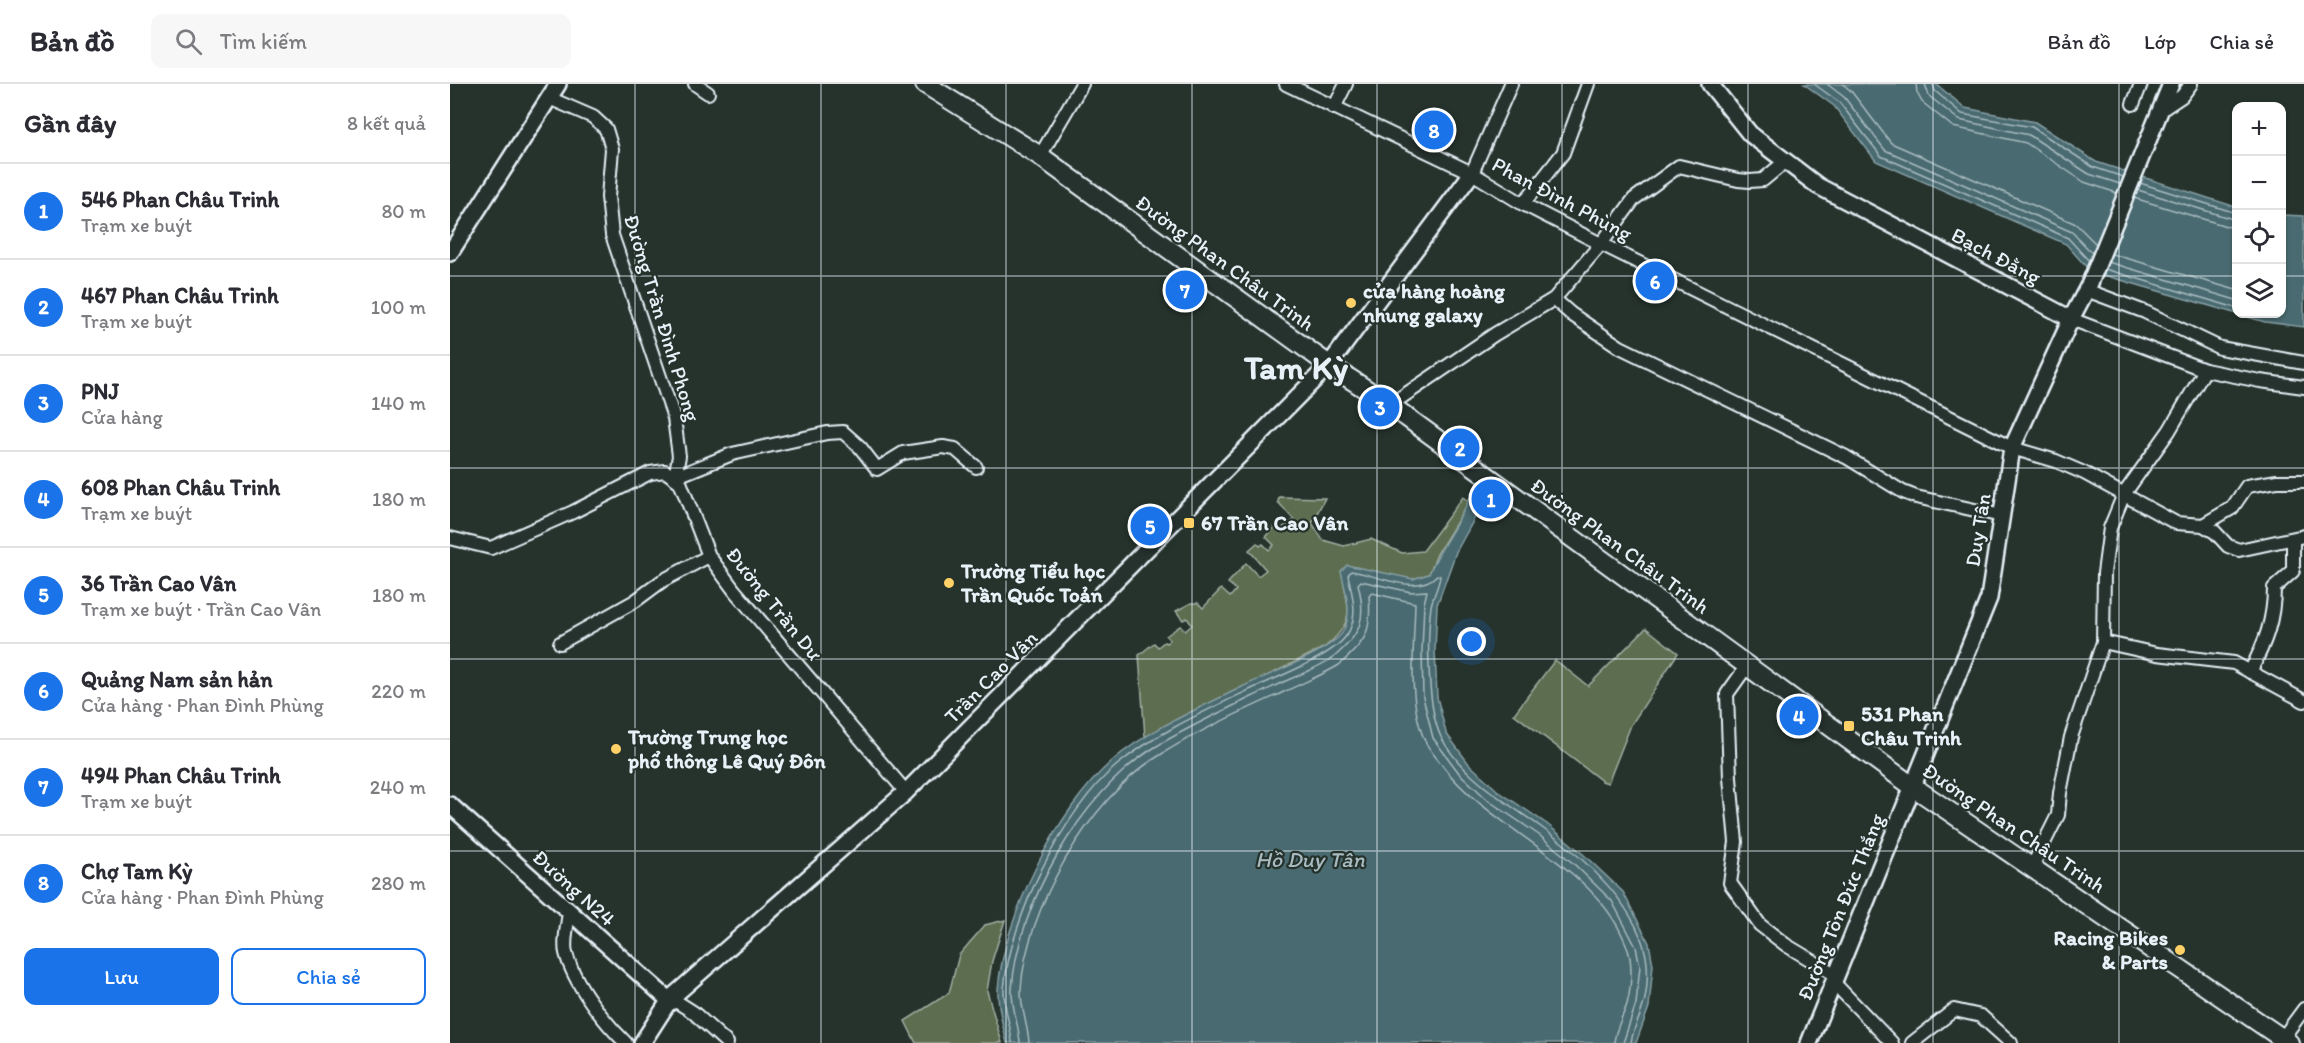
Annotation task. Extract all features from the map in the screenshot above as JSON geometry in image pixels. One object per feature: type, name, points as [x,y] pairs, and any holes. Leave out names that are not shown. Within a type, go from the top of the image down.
[{"type":"main road","name":"Đường Phan Châu Trinh","points":[[925,84],[1040,156],[1329,365],[1390,405],[1912,786],[2284,1041]]},
{"type":"street","points":[[450,253],[558,84]]},
{"type":"street","points":[[695,84],[708,93]]},
{"type":"street","points":[[1040,156],[1082,84]]},
{"type":"street","name":"Phan Đình Phùng","points":[[1286,84],[1472,173],[1523,204],[1601,244],[2012,448],[2056,461],[2124,494],[2176,523],[2203,525]]},
{"type":"street","points":[[1334,108],[1346,84]]},
{"type":"street","name":"Trần Cao Vân","points":[[642,1043],[671,1000],[906,792],[1329,365],[1472,173],[1511,84]]},
{"type":"street","points":[[1523,204],[1563,153],[1588,84]]},
{"type":"street","name":"Bạch Đằng","points":[[1710,84],[1750,134],[1818,186],[2071,319],[2205,370],[2304,387]]},
{"type":"street","points":[[2133,104],[2141,84]]},
{"type":"street","name":"Duy Tân","points":[[1912,786],[1989,597],[2012,448],[2088,286],[2171,84]]},
{"type":"street","points":[[2161,110],[2182,96],[2191,84]]},
{"type":"street","name":"Đường Trần Đình Phong","points":[[549,98],[593,117],[606,129],[612,148],[608,197],[612,235],[674,418],[679,456],[675,477]]},
{"type":"street","points":[[1390,405],[1495,334],[1554,299],[1601,244],[1634,199],[1679,166],[1738,180],[1763,180],[1786,161]]},
{"type":"street","points":[[2088,286],[2220,348],[2304,363]]},
{"type":"street","points":[[1554,299],[1571,314],[1620,347],[1846,457],[1903,492],[2002,516]]},
{"type":"street","points":[[2032,867],[2058,814],[2071,737],[2103,642],[2104,573],[2108,538],[2124,494],[2169,431],[2205,370]]},
{"type":"street","points":[[450,538],[491,548],[573,512],[650,473],[665,471],[675,477],[732,454],[827,434],[843,432],[860,447],[877,469],[903,453],[943,447],[955,449],[976,467]]},
{"type":"street","name":"Đường Trần Dư","points":[[675,477],[680,482],[709,556],[734,590],[906,792]]},
{"type":"street","points":[[2250,672],[2268,635],[2272,620],[2274,588],[2293,570],[2298,538],[2239,550],[2233,549],[2215,532],[2203,525],[2232,508],[2247,486],[2277,481],[2304,481]]},
{"type":"street","points":[[560,643],[635,601],[662,581],[709,556]]},
{"type":"street","points":[[2103,642],[2157,654],[2234,663],[2304,701]]},
{"type":"street","points":[[1747,666],[1727,694],[1730,778],[1736,842],[1730,883],[1760,925],[1834,978],[1892,1043]]},
{"type":"street","name":"Đường Tôn Đức Thắng","points":[[1809,1043],[1912,786]]},
{"type":"street","name":"Đường N24","points":[[450,805],[671,1000]]},
{"type":"street","points":[[569,911],[565,951],[576,977],[606,1022],[626,1043]]},
{"type":"street","points":[[671,1000],[693,1012],[727,1043]]},
{"type":"street","points":[[2284,1041],[2304,1009]]},
{"type":"street","points":[[1912,1043],[1954,1010],[1981,1016],[2011,1043]]},
{"type":"green space","points":[[1279,497],[1325,498],[1312,523],[1323,540],[1344,546],[1371,539],[1402,553],[1423,551],[1463,497],[1469,502],[1437,554],[1429,574],[1413,579],[1342,571],[1348,613],[1342,629],[1325,647],[1145,737],[1139,655],[1154,643],[1158,647],[1166,643],[1170,640],[1166,636],[1180,626],[1185,631],[1192,625],[1187,618],[1183,620],[1176,611],[1191,603],[1198,603],[1203,608],[1221,589],[1230,597],[1236,590],[1228,583],[1246,563],[1258,576],[1266,570],[1249,550],[1257,543],[1260,546],[1263,544],[1269,550],[1274,545],[1266,537],[1275,527],[1279,530],[1294,520],[1278,502]]},
{"type":"green space","points":[[1646,628],[1678,653],[1631,725],[1608,783],[1602,781],[1514,714],[1555,660],[1588,686]]},
{"type":"green space","points":[[1005,920],[992,961],[987,991],[1002,1043],[916,1043],[905,1021],[949,993],[959,955],[985,925]]},
{"type":"water","points":[[1804,84],[1936,84],[1965,108],[2035,122],[2096,162],[2232,206],[2232,313],[2090,271],[2066,244],[1876,161],[1834,106]]},
{"type":"water","points":[[2286,215],[2304,216],[2304,327],[2252,318],[2286,318]]},
{"type":"water","name":"Hồ Duy Tân","points":[[1472,492],[1483,503],[1456,552],[1437,605],[1435,650],[1437,697],[1446,733],[1469,764],[1498,791],[1547,824],[1623,892],[1649,943],[1653,965],[1649,1007],[1636,1043],[1007,1043],[999,1009],[998,989],[1002,960],[1011,930],[1022,898],[1053,835],[1092,782],[1112,761],[1158,729],[1310,656],[1334,641],[1346,626],[1348,610],[1341,571],[1347,565],[1413,579],[1429,574]]},
{"type":"place","name":"Chợ Tam Kỳ","points":[[1434,130]]},
{"type":"place","name":"Quảng Nam sản hản","points":[[1655,281]]},
{"type":"place","name":"494 Phan Châu Trinh","points":[[1185,290]]},
{"type":"place","name":"cửa hàng hoàng nhung galaxy","points":[[1351,303]]},
{"type":"place","name":"PNJ","points":[[1380,407]]},
{"type":"place","name":"467 Phan Châu Trinh","points":[[1460,448]]},
{"type":"place","name":"546 Phan Châu Trinh","points":[[1491,499]]},
{"type":"place","name":"67 Trần Cao Vân","points":[[1189,523]]},
{"type":"place","name":"36 Trần Cao Vân","points":[[1150,526]]},
{"type":"place","name":"Trường Tiểu học Trần Quốc Toản","points":[[949,583]]},
{"type":"place","name":"608 Phan Châu Trinh","points":[[1799,716]]},
{"type":"place","name":"531 Phan Châu Trinh","points":[[1849,726]]},
{"type":"place","name":"Trường Trung học phổ thông Lê Quý Đôn","points":[[616,749]]},
{"type":"place","name":"Racing Bikes & Parts","points":[[2180,950]]},
{"type":"district","name":"Tam Kỳ","points":[[1296,367]]}]
